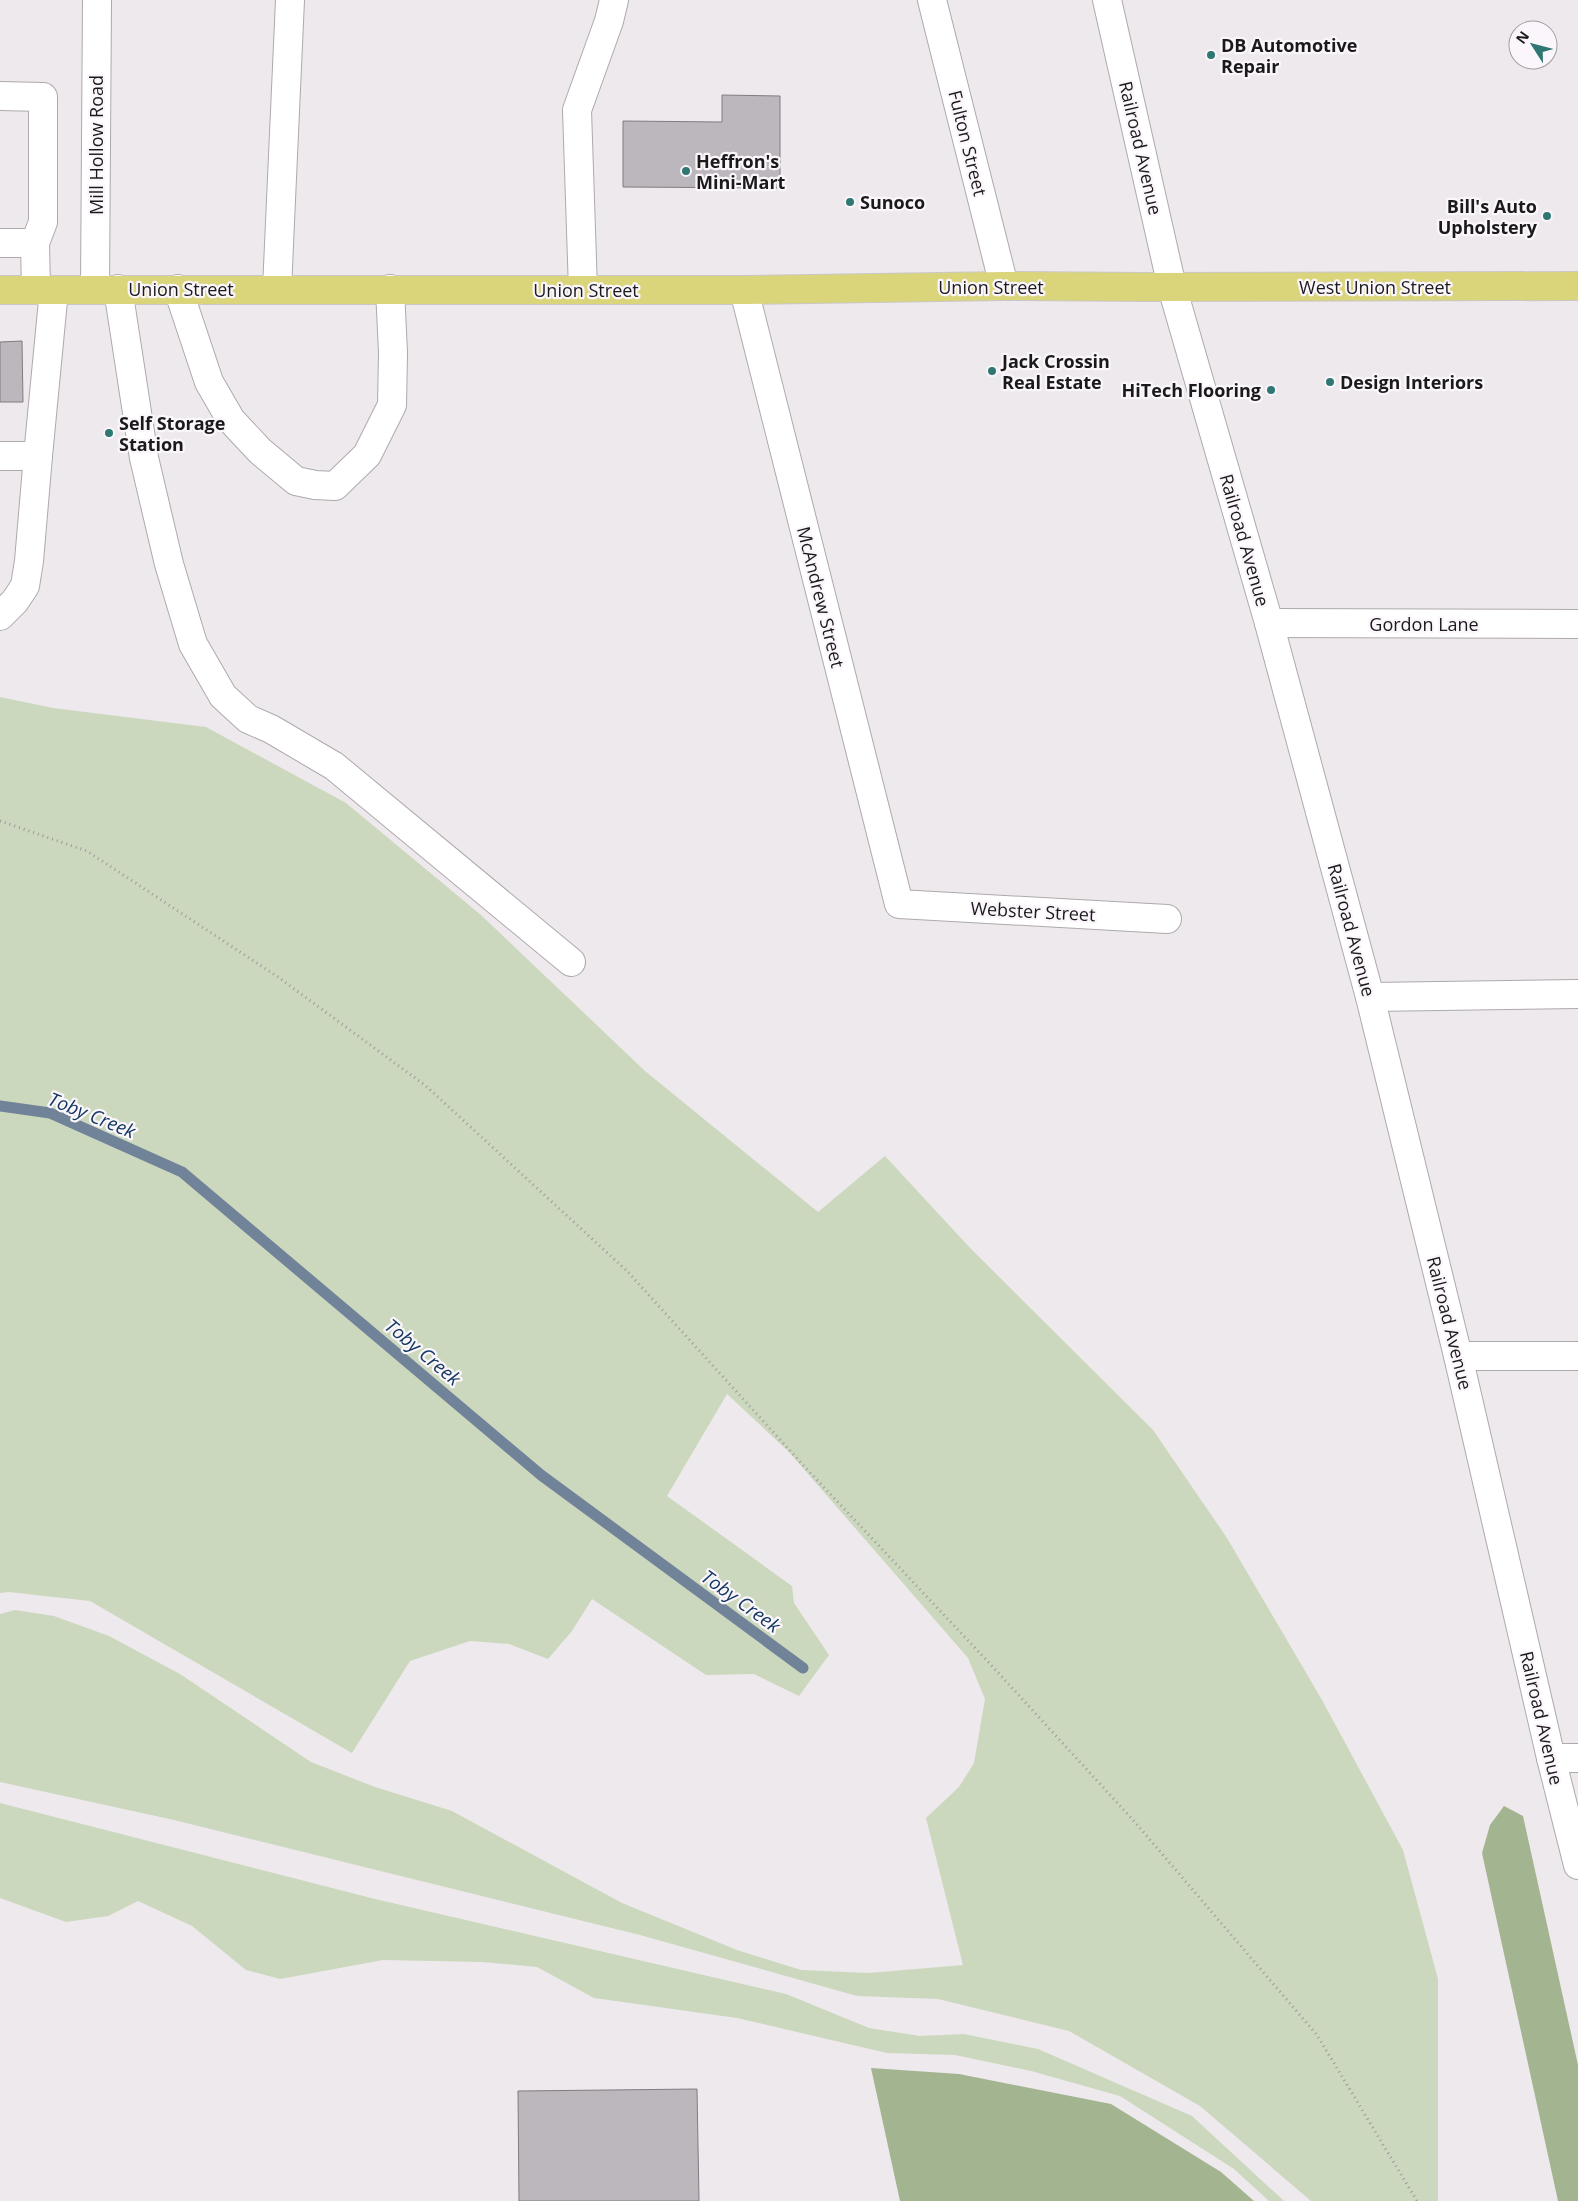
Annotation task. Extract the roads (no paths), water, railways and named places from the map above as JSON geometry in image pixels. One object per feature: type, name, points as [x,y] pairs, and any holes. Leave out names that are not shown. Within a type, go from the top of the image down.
[{"type":"main road","name":"Union Street","points":[[0,290],[744,290],[1004,286],[1172,287]]},
{"type":"main road","name":"West Union Street","points":[[1172,287],[1578,286]]},
{"type":"street","name":"Mill Hollow Road","points":[[97,0],[107,289],[169,564],[193,644],[224,696],[248,718],[271,729],[334,766],[570,962]]},
{"type":"street","points":[[277,289],[290,0]]},
{"type":"street","points":[[583,290],[577,110],[609,21],[614,0]]},
{"type":"street","name":"Fulton Street","points":[[932,0],[1004,286]]},
{"type":"street","name":"Railroad Avenue","points":[[1107,0],[1172,287],[1269,623],[1370,998],[1458,1356],[1551,1758],[1578,1865]]},
{"type":"street","points":[[0,96],[43,97],[43,222],[35,243],[45,290],[38,456],[29,560],[25,586],[15,602],[0,616]]},
{"type":"street","points":[[0,244],[35,243]]},
{"type":"street","points":[[178,289],[209,382],[230,420],[260,451],[296,481],[315,485],[335,486],[367,455],[392,405],[393,353],[390,289]]},
{"type":"street","name":"McAndrew Street","points":[[744,290],[898,904]]},
{"type":"street","points":[[0,456],[38,456]]},
{"type":"street","name":"Gordon Lane","points":[[1269,623],[1578,624]]},
{"type":"street","name":"Webster Street","points":[[898,904],[1167,919]]},
{"type":"street","points":[[1370,998],[1578,994]]},
{"type":"street","points":[[1458,1356],[1578,1356]]},
{"type":"street","points":[[1551,1758],[1578,1758]]},
{"type":"waterway","name":"Toby Creek","points":[[0,1106],[50,1113],[182,1172],[541,1475],[803,1668]]},
{"type":"place","name":"DB Automotive Repair","points":[[1211,55]]},
{"type":"place","name":"Heffron's Mini-Mart","points":[[686,171]]},
{"type":"place","name":"Sunoco","points":[[850,202]]},
{"type":"place","name":"Bill's Auto Upholstery","points":[[1547,216]]},
{"type":"place","name":"Jack Crossin Real Estate","points":[[992,371]]},
{"type":"place","name":"Design Interiors","points":[[1330,382]]},
{"type":"place","name":"HiTech Flooring","points":[[1271,390]]},
{"type":"place","name":"Self Storage Station","points":[[109,433]]}]
